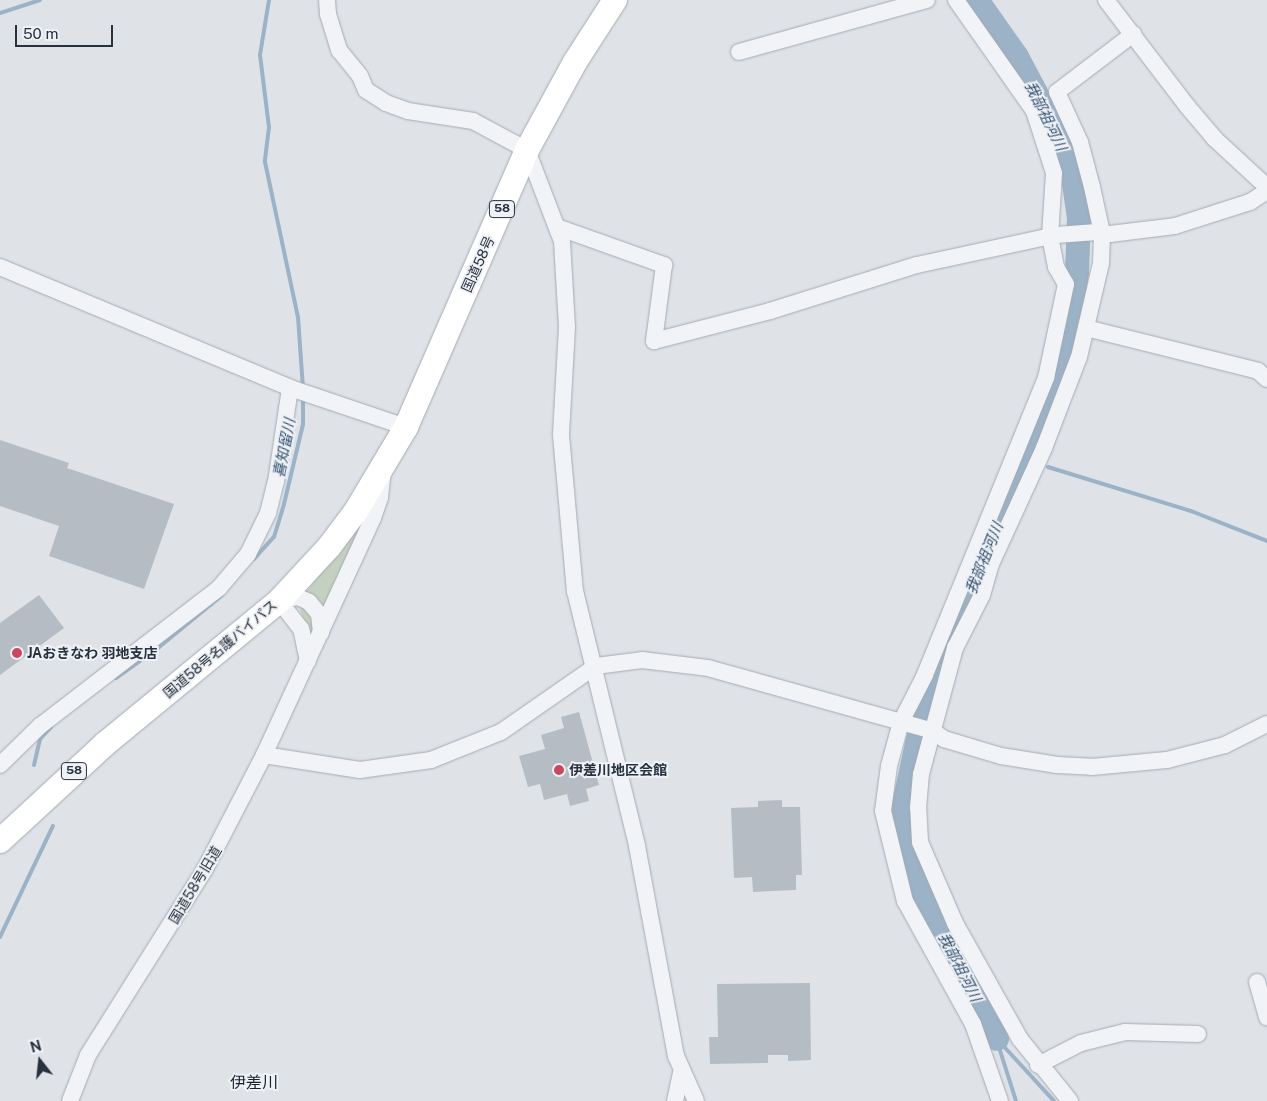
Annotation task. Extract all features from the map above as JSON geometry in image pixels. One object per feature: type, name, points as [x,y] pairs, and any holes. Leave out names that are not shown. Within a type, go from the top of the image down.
[{"type":"highway","name":"国道58号","points":[[406,427],[527,150],[574,62],[614,0]]},
{"type":"highway","name":"国道58号名護バイパス","points":[[0,842],[105,744],[279,601],[329,547],[383,468],[406,427]]},
{"type":"street","points":[[327,0],[328,14],[339,50],[360,76],[366,90],[386,103],[408,111],[473,121],[527,150],[562,241],[566,279],[567,327],[561,435],[575,591],[596,666],[637,846],[681,1073],[696,1101]]},
{"type":"street","points":[[739,52],[927,0]]},
{"type":"street","points":[[956,0],[1034,111],[1054,173],[1053,235],[1056,267],[1066,284],[1046,378],[904,723],[889,766],[883,811],[891,850],[905,900],[973,1024],[1000,1101]]},
{"type":"street","points":[[1106,0],[1209,132],[1267,187]]},
{"type":"street","points":[[1070,1101],[1038,1065],[1020,1039],[955,923],[920,842],[921,774],[955,648],[982,595],[991,564],[1044,448],[1079,358],[1101,264],[1100,232],[1080,142],[1057,92],[1133,34]]},
{"type":"street","points":[[557,227],[664,265],[654,341],[770,311],[917,264],[1053,235],[1175,226],[1250,202],[1267,191]]},
{"type":"street","points":[[0,267],[292,388],[406,427]]},
{"type":"street","points":[[1086,328],[1258,371],[1267,379]]},
{"type":"street","points":[[0,765],[40,726],[213,593],[248,554],[268,513],[276,482],[292,388]]},
{"type":"street","name":"国道58号旧道","points":[[70,1101],[88,1055],[205,869],[264,756],[373,518],[380,498],[383,468]]},
{"type":"street","points":[[308,662],[301,629],[279,601],[298,597],[309,602],[319,614],[321,634]]},
{"type":"street","points":[[264,756],[360,770],[431,760],[501,732],[596,666],[642,660],[699,666],[932,731],[944,739],[1001,756],[1057,765],[1092,767],[1167,760],[1225,745],[1267,724]]},
{"type":"street","points":[[1257,982],[1267,1018]]},
{"type":"street","points":[[1038,1065],[1081,1043],[1125,1032],[1198,1034]]},
{"type":"street","points":[[675,1101],[681,1073]]},
{"type":"green space","points":[[366,517],[326,615],[319,601],[305,593]]},
{"type":"green space","points":[[298,604],[306,608],[315,624],[312,643]]},
{"type":"building","points":[[0,440],[69,463],[67,468],[174,504],[144,589],[49,556],[59,526],[0,506]]},
{"type":"building","points":[[39,595],[64,628],[0,675],[0,623]]},
{"type":"building","name":"伊差川地区会館","points":[[579,712],[599,785],[586,789],[589,801],[570,806],[567,794],[544,800],[540,784],[528,787],[519,756],[545,749],[541,735],[564,728],[561,717]]},
{"type":"building","points":[[782,800],[782,807],[800,807],[802,875],[796,875],[796,890],[753,892],[752,877],[734,878],[731,808],[758,807],[758,801]]},
{"type":"building","points":[[810,983],[811,1060],[788,1061],[788,1055],[768,1055],[768,1063],[710,1064],[709,1037],[718,1037],[717,984]]},
{"type":"waterway","points":[[0,13],[40,0]]},
{"type":"waterway","name":"喜知留川","points":[[269,0],[260,55],[269,127],[265,162],[298,317],[303,388]]},
{"type":"waterway","name":"我部祖河川","points":[[977,0],[1017,57],[1058,134],[1073,177],[1079,218],[1077,272],[1070,328],[1060,372],[941,661],[922,721],[902,813],[913,874],[997,1039]]},
{"type":"waterway","name":"喜知留川","points":[[254,559],[274,537],[303,424],[303,398]]},
{"type":"waterway","points":[[1048,467],[1191,511],[1267,541]]},
{"type":"waterway","name":"喜知留川","points":[[116,678],[158,648],[222,595]]},
{"type":"waterway","name":"喜知留川","points":[[34,765],[40,739],[51,727]]},
{"type":"waterway","name":"喜知留川","points":[[0,937],[53,826]]},
{"type":"waterway","name":"我部祖河川","points":[[997,1039],[1054,1101]]},
{"type":"waterway","points":[[997,1041],[1016,1101]]},
{"type":"place","name":"JAおきなわ 羽地支店","points":[[17,653]]},
{"type":"place","name":"伊差川地区会館","points":[[559,770]]},
{"type":"district","name":"伊差川","points":[[254,1083]]}]
